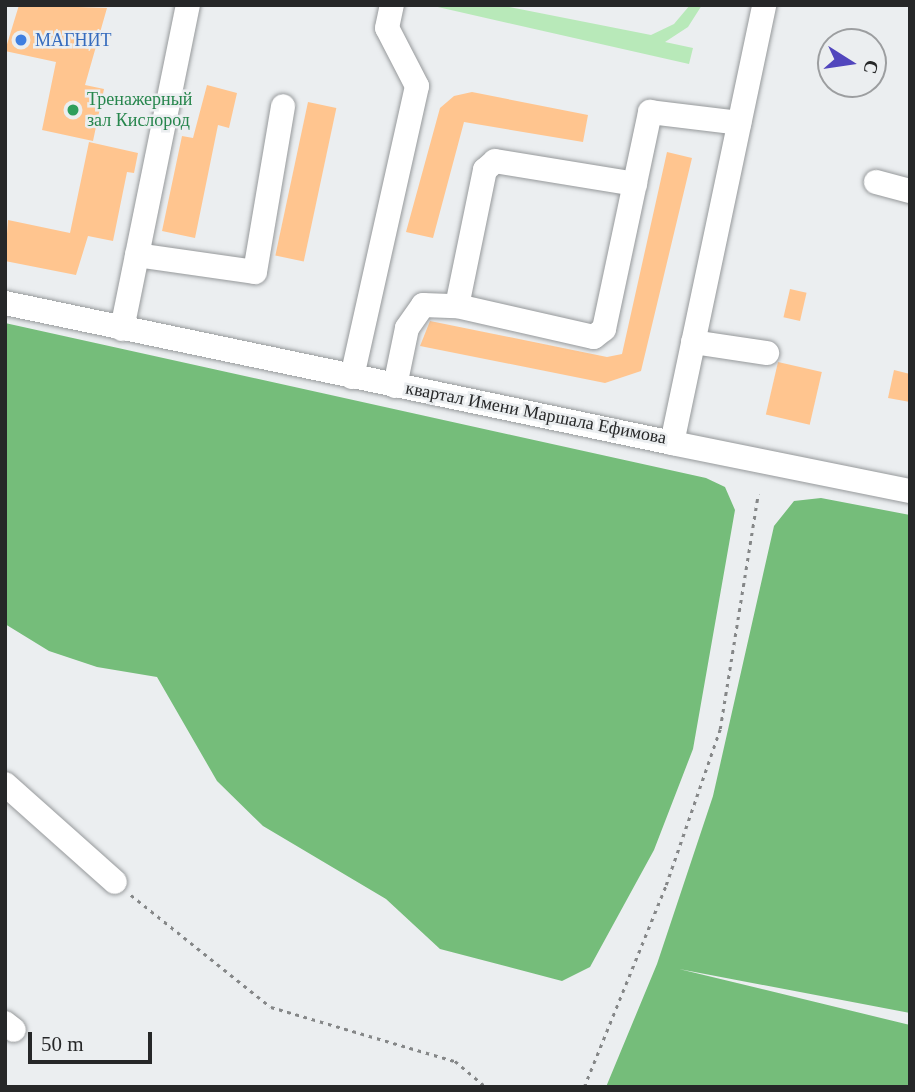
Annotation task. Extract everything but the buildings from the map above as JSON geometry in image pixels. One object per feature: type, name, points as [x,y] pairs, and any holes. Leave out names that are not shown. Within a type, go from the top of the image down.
[{"type":"street","points":[[122,329],[188,5]]},
{"type":"street","points":[[352,377],[417,86],[387,28],[392,5]]},
{"type":"street","name":"квартал Имени Маршала Ефимова","points":[[5,303],[672,443],[764,5]]},
{"type":"street","points":[[137,255],[255,272],[283,106]]},
{"type":"street","points":[[395,386],[408,328],[423,305],[457,306],[594,337],[604,329],[650,112],[739,123]]},
{"type":"street","points":[[457,306],[485,170],[495,160],[635,184]]},
{"type":"street","points":[[876,182],[910,191]]},
{"type":"street","points":[[693,342],[766,353]]},
{"type":"street","points":[[672,443],[910,491]]},
{"type":"street","points":[[8,792],[115,882]]},
{"type":"path","points":[[584,1087],[666,885],[720,729],[758,494]]},
{"type":"path","points":[[115,882],[271,1007],[455,1061],[486,1087]]},
{"type":"green space","points":[[429,5],[499,5],[651,35],[674,24],[690,5],[702,5],[688,27],[665,42],[693,48],[689,64]]},
{"type":"green space","points":[[5,323],[706,478],[725,487],[735,510],[693,749],[654,850],[590,967],[562,981],[440,949],[386,899],[263,826],[217,781],[157,677],[97,667],[49,651],[5,624]]},
{"type":"green space","points":[[821,498],[910,515],[910,1013],[679,969],[910,1025],[910,1087],[606,1087],[657,964],[713,796],[774,526],[794,501]]},
{"type":"place","name":"МАГНИТ","points":[[21,40]]},
{"type":"place","name":"Тренажерный зал Кислород","points":[[73,110]]}]
